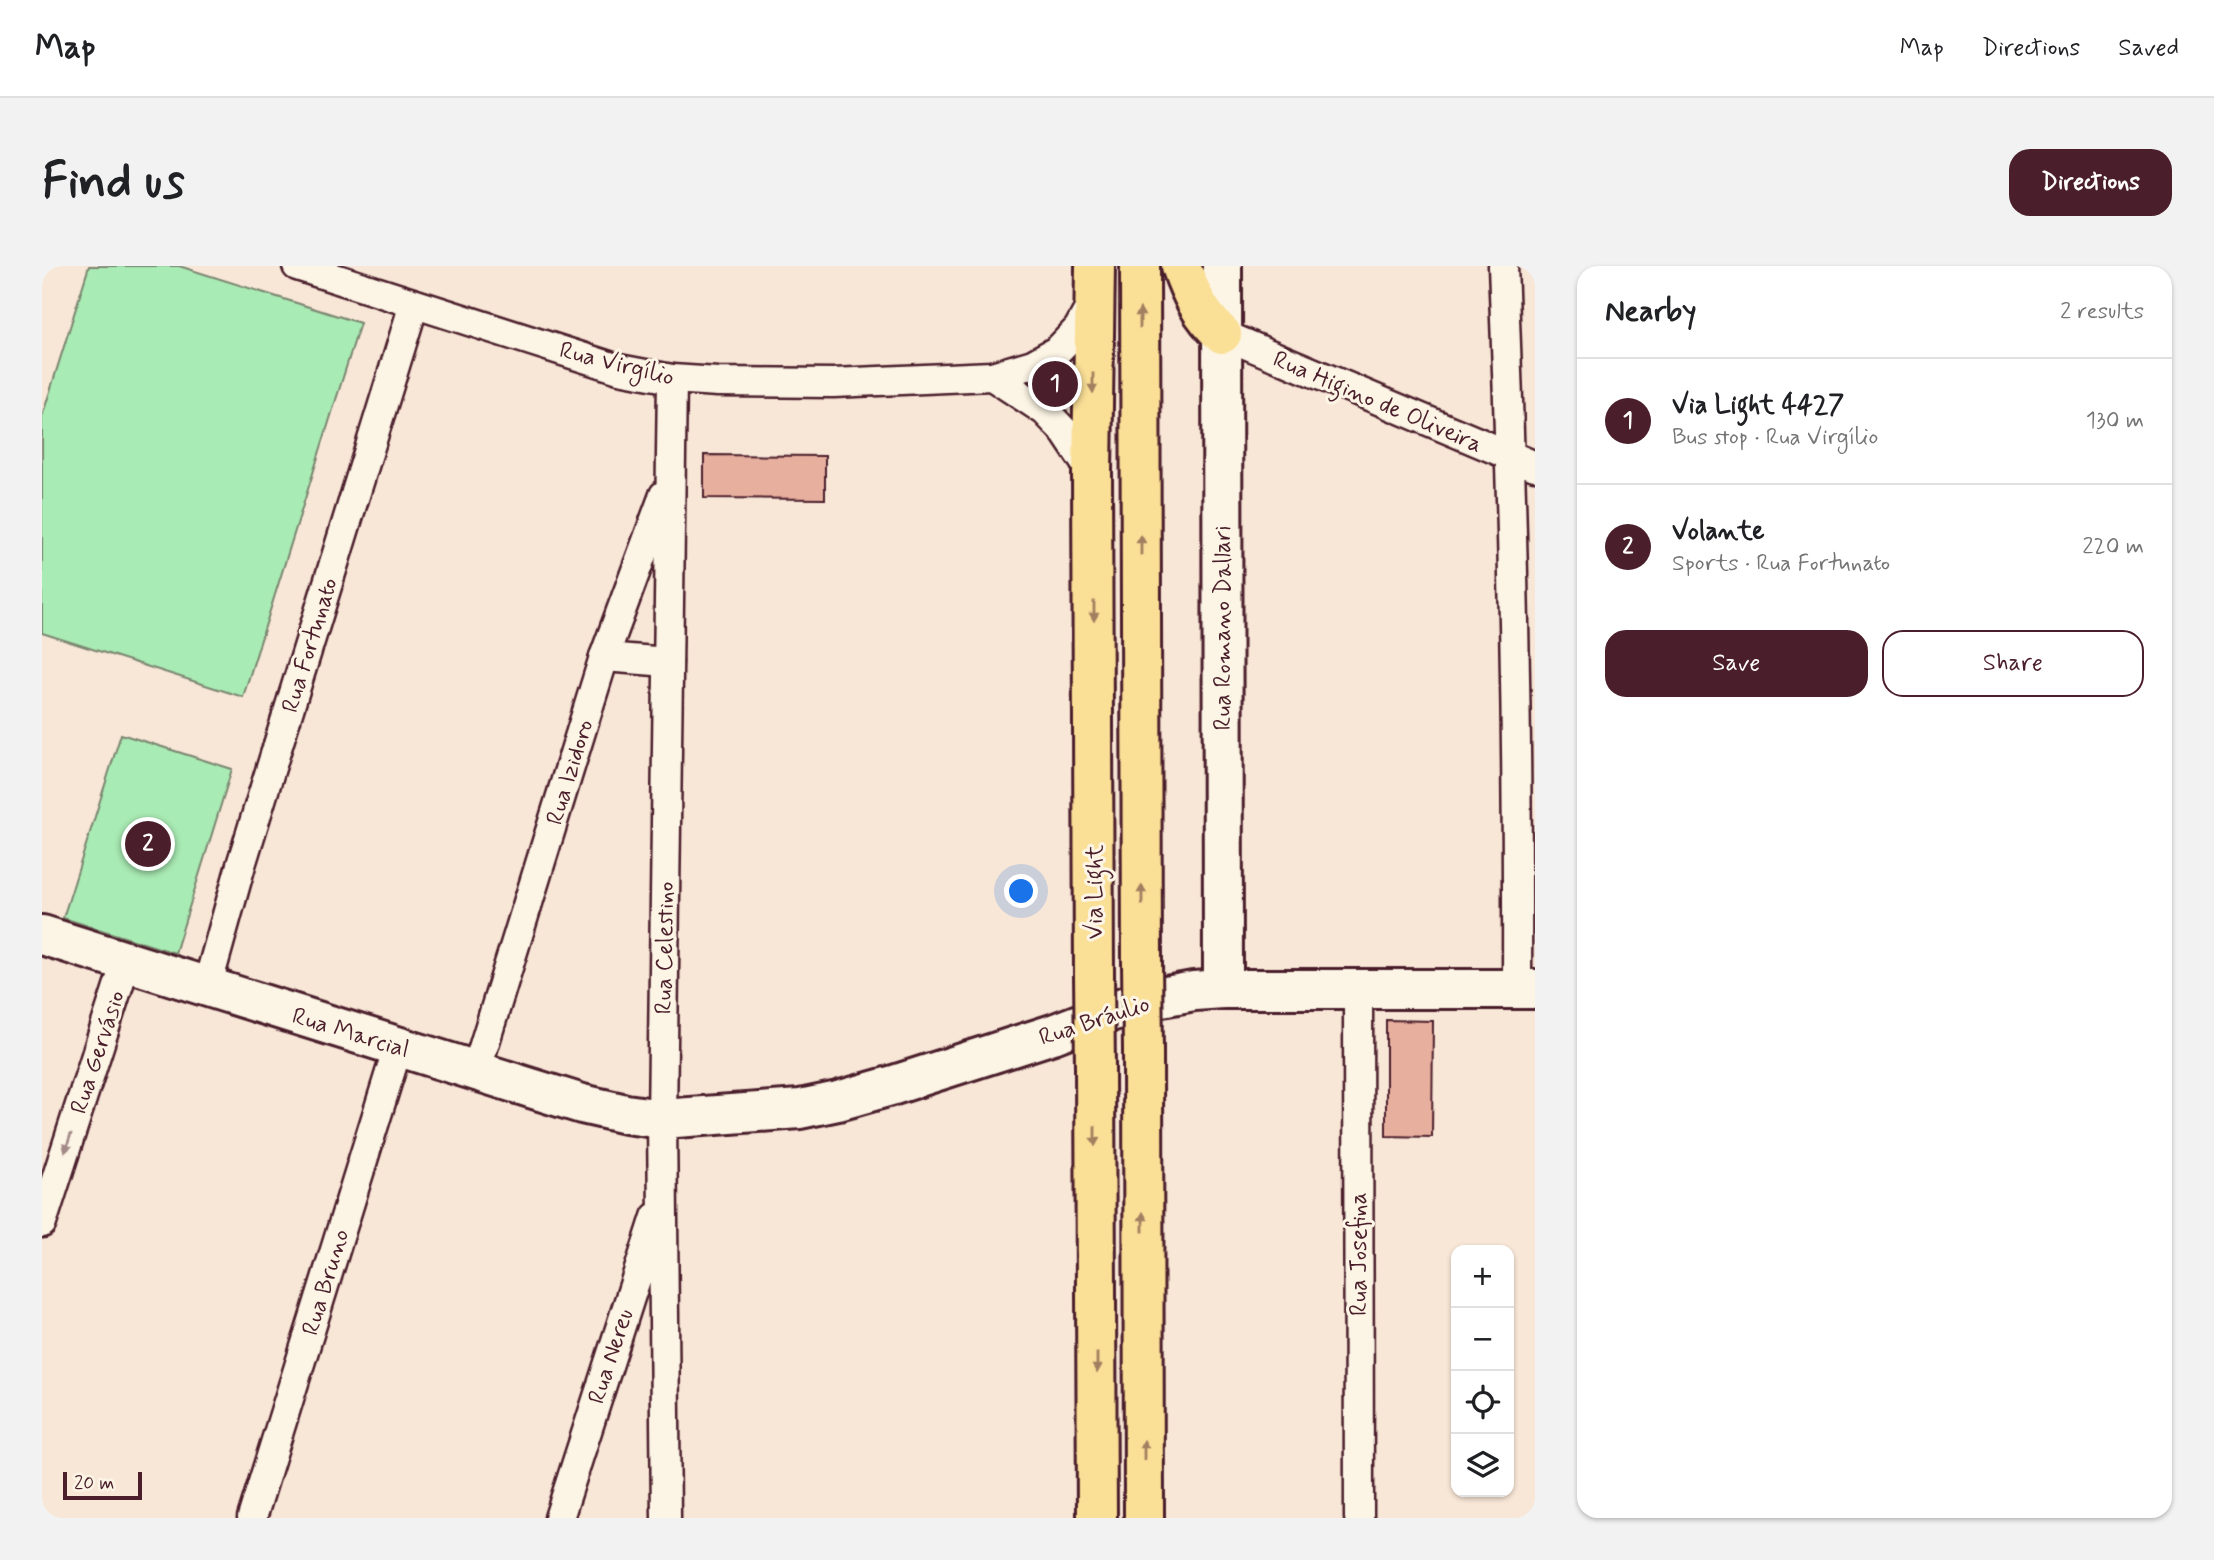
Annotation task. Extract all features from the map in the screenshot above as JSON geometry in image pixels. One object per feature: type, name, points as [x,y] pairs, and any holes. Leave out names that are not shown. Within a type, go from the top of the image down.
[{"type":"main road","name":"Via Light","points":[[1140,266],[1144,1518]]},
{"type":"main road","points":[[1181,266],[1195,301],[1212,326],[1222,334]]},
{"type":"main road","name":"Via Light","points":[[1094,284],[1092,473],[1097,1518]]},
{"type":"street","name":"Rua Virgílio","points":[[297,266],[619,369],[672,379],[833,383],[992,376],[1033,364],[1058,350],[1073,335],[1094,284]]},
{"type":"street","name":"Rua Romano Dallari","points":[[1222,266],[1223,989]]},
{"type":"street","points":[[1503,266],[1523,461],[1526,988]]},
{"type":"street","name":"Rua Fortunato","points":[[207,987],[241,865],[414,304]]},
{"type":"street","name":"Rua Higino de Oliveira","points":[[1222,334],[1523,461]]},
{"type":"street","points":[[992,376],[1045,411],[1064,431],[1092,473]]},
{"type":"street","name":"Rua Celestino","points":[[666,1518],[662,1119],[672,379]]},
{"type":"street","name":"Rua Izidoro","points":[[475,1071],[604,657],[671,476]]},
{"type":"street","points":[[604,657],[668,662]]},
{"type":"street","name":"Rua Marcial","points":[[42,935],[582,1104],[662,1119]]},
{"type":"street","name":"Rua Gervásio","points":[[42,1223],[126,962]]},
{"type":"street","name":"Rua Bráulio","points":[[662,1119],[777,1112],[838,1101],[1053,1034],[1139,1002],[1194,991],[1526,988]]},
{"type":"street","name":"Rua Josefina","points":[[1358,989],[1359,1518]]},
{"type":"street","name":"Rua Bruno","points":[[252,1518],[398,1046]]},
{"type":"street","name":"Rua Nereu","points":[[559,1518],[663,1195]]},
{"type":"green space","points":[[89,266],[179,266],[360,323],[243,697],[42,633],[42,417]]},
{"type":"green space","points":[[121,734],[232,769],[175,953],[63,918]]},
{"type":"building","points":[[704,455],[825,456],[825,499],[704,498]]},
{"type":"building","points":[[1386,1020],[1433,1021],[1432,1137],[1386,1136]]},
{"type":"place","name":"Via Light 4427","points":[[1055,384]]},
{"type":"place","name":"Volante","points":[[148,844]]}]
